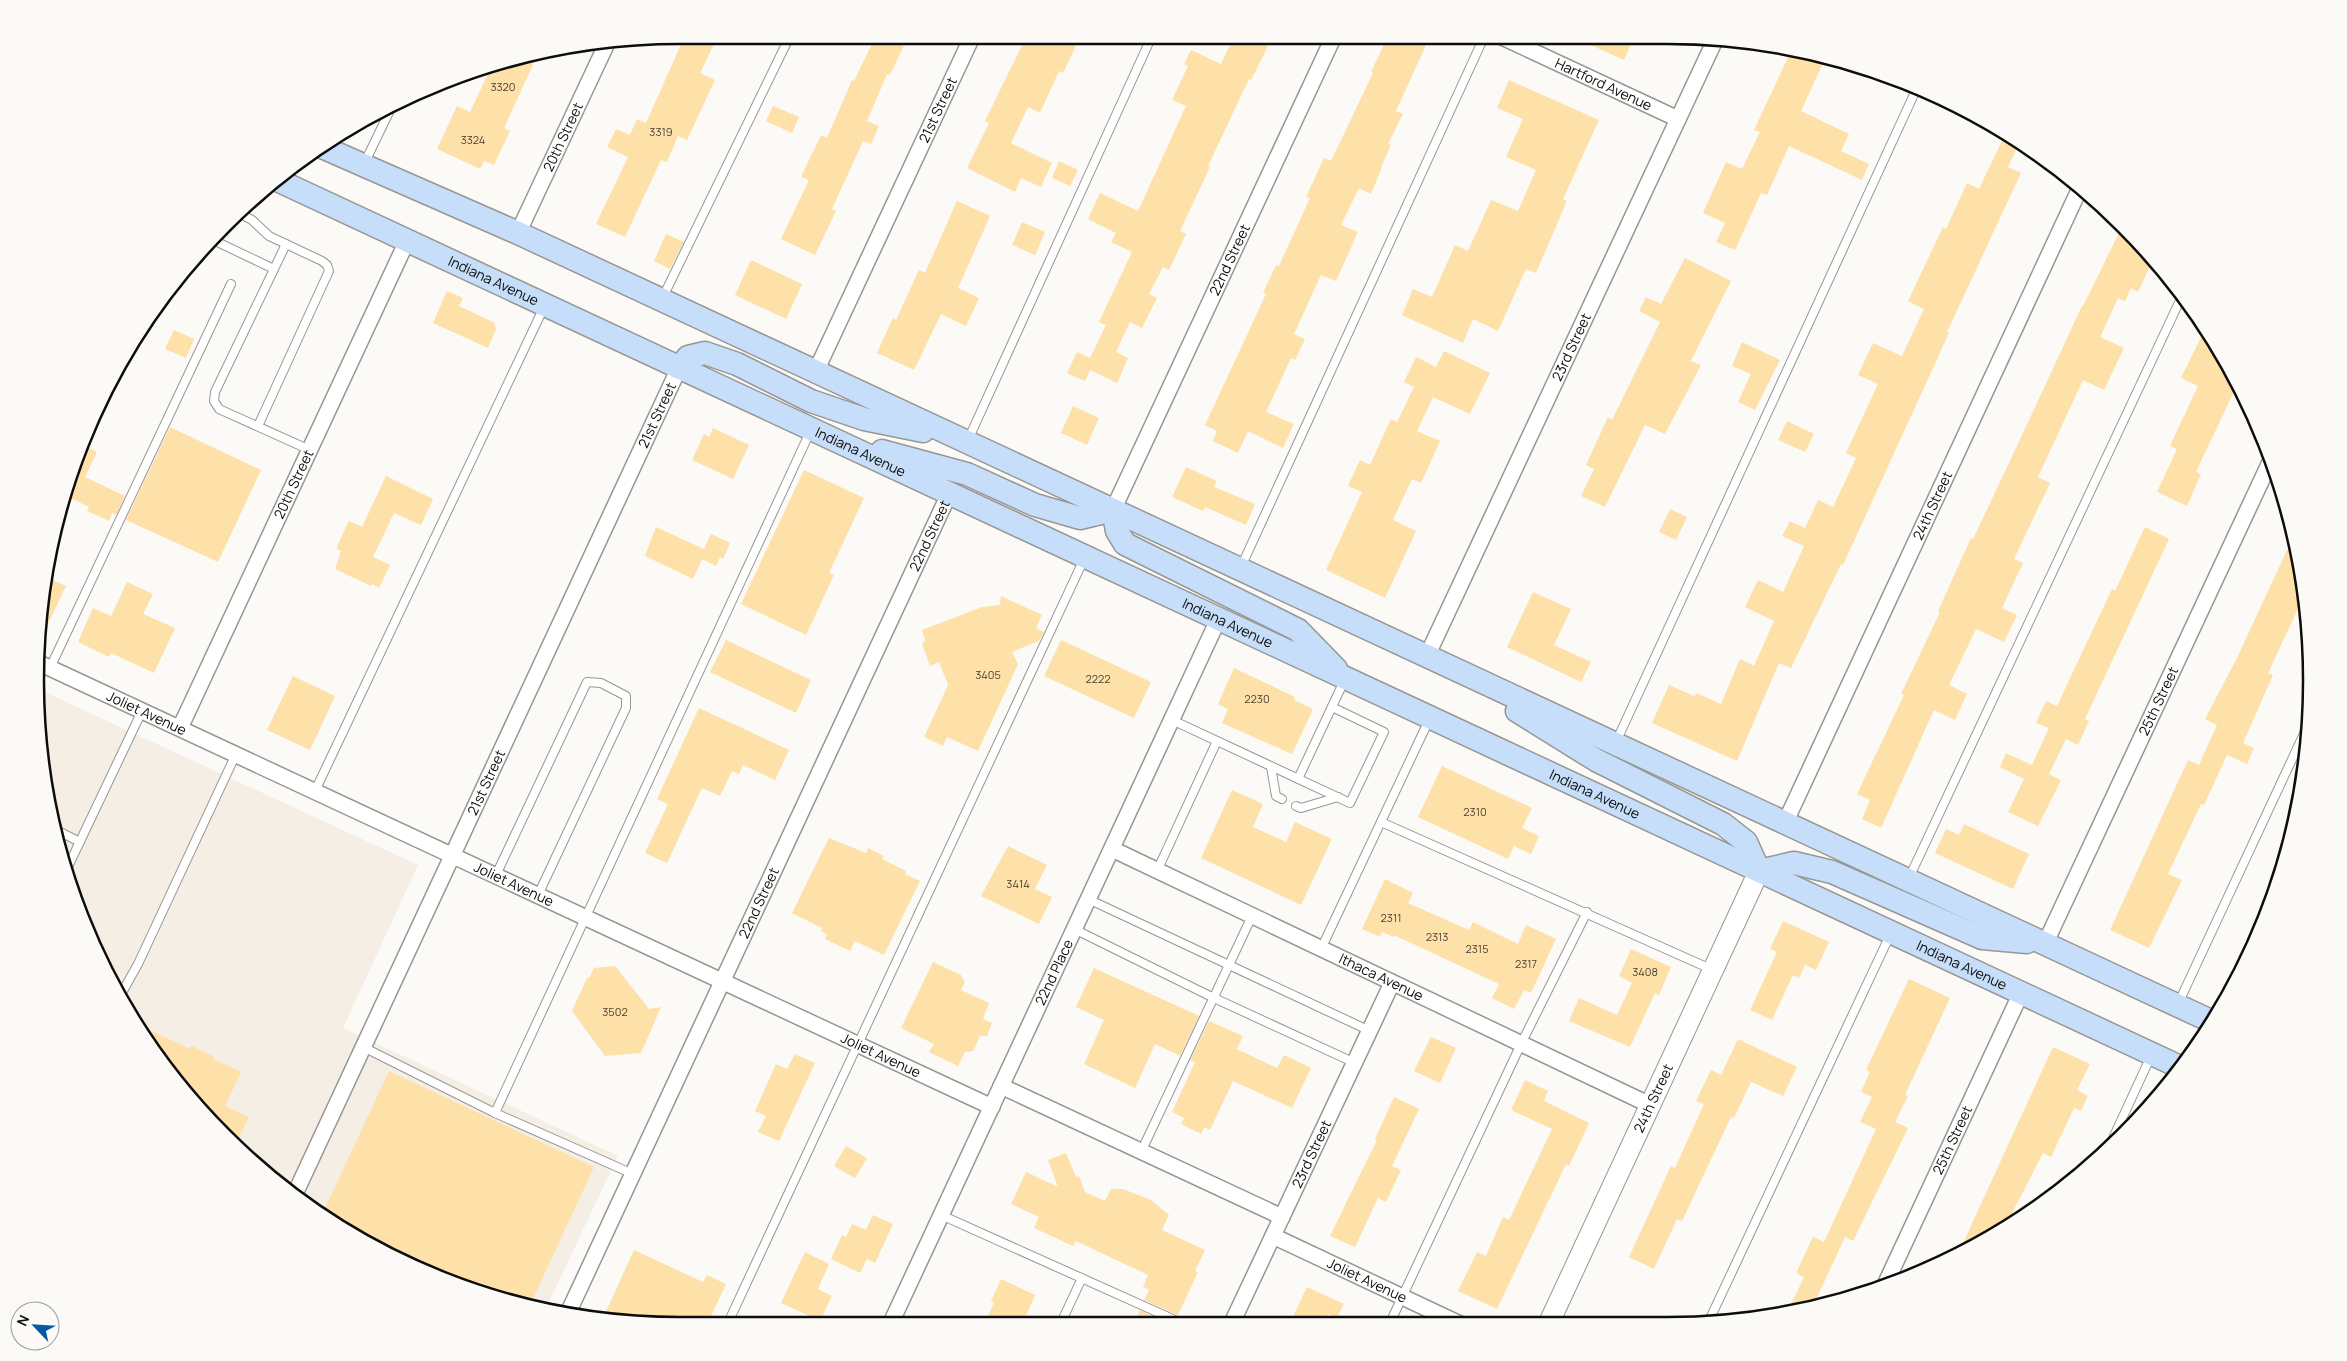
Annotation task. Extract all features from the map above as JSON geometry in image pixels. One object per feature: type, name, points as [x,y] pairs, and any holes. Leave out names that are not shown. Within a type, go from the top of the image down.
[{"type":"main road","points":[[329,150],[662,299],[2205,1019]]},
{"type":"main road","name":"Indiana Avenue","points":[[283,183],[2174,1065]]},
{"type":"main road","points":[[679,368],[688,357],[705,353],[737,364],[811,402],[864,419],[964,440]]},
{"type":"main road","points":[[818,433],[968,474],[1035,505],[1080,518],[1113,510]]},
{"type":"main road","points":[[1113,510],[1117,531],[1125,544],[1298,630],[1345,678]]},
{"type":"main road","points":[[1427,656],[1596,760],[1723,824],[1746,842],[1759,872],[1794,863],[1832,872],[1982,938],[2045,944]]},
{"type":"street","name":"21st Street","points":[[816,371],[969,44]]},
{"type":"street","name":"22nd Street","points":[[1113,510],[1330,44]]},
{"type":"street","name":"Hartford Avenue","points":[[1517,44],[1678,119]]},
{"type":"street","name":"23rd Street","points":[[1427,656],[1713,45]]},
{"type":"street","name":"20th Street","points":[[518,233],[604,48]]},
{"type":"street","name":"24th Street","points":[[1785,823],[2077,194]]},
{"type":"street","name":"20th Street","points":[[180,728],[407,242]]},
{"type":"street","name":"21st Street","points":[[297,1189],[679,368]]},
{"type":"street","name":"25th Street","points":[[2045,944],[2267,469]]},
{"type":"street","name":"22nd Street","points":[[571,1307],[949,494]]},
{"type":"street","name":"22nd Place","points":[[894,1317],[1218,620]]},
{"type":"street","name":"Joliet Avenue","points":[[44,665],[992,1107]]},
{"type":"street","name":"Ithaca Avenue","points":[[1112,849],[1650,1105]]},
{"type":"street","name":"24th Street","points":[[1552,1317],[1759,872]]},
{"type":"street","name":"23rd Street","points":[[1235,1317],[1392,983]]},
{"type":"street","name":"25th Street","points":[[1889,1277],[2021,993]]},
{"type":"street","points":[[1001,1086],[1282,1217]]},
{"type":"street","name":"Joliet Avenue","points":[[1273,1236],[1445,1317]]},
{"type":"lane","points":[[662,299],[786,44]]},
{"type":"lane","points":[[964,440],[1148,44]]},
{"type":"lane","points":[[1240,569],[1481,44]]},
{"type":"lane","points":[[1615,744],[1914,94]]},
{"type":"lane","points":[[364,166],[388,115]]},
{"type":"lane","points":[[245,216],[252,220],[269,236],[328,265],[329,275],[258,426]]},
{"type":"lane","points":[[218,243],[274,269]]},
{"type":"lane","points":[[286,244],[215,392],[214,401],[219,408],[310,450]]},
{"type":"lane","points":[[44,664],[231,284]]},
{"type":"lane","points":[[1908,880],[2179,303]]},
{"type":"lane","points":[[315,791],[545,306]]},
{"type":"lane","points":[[494,1113],[585,917],[818,433]]},
{"type":"lane","points":[[730,1317],[1085,558]]},
{"type":"lane","points":[[1298,779],[1345,678]]},
{"type":"lane","points":[[496,875],[586,682],[601,683],[626,696],[626,708],[538,895]]},
{"type":"lane","points":[[1172,720],[1350,803],[1384,732],[1332,706]]},
{"type":"lane","points":[[71,862],[142,711]]},
{"type":"lane","points":[[1321,949],[1430,718]]},
{"type":"lane","points":[[1157,871],[1217,741]]},
{"type":"lane","points":[[2178,1006],[2300,742]]},
{"type":"lane","points":[[124,989],[138,964],[236,754]]},
{"type":"lane","points":[[1271,767],[1276,796],[1282,800]]},
{"type":"lane","points":[[1296,806],[1301,808],[1338,797]]},
{"type":"lane","points":[[1381,822],[1587,912],[1713,970]]},
{"type":"lane","points":[[62,833],[80,842]]},
{"type":"lane","points":[[1088,899],[1370,1031]]},
{"type":"lane","points":[[1392,1317],[1521,1044],[1587,912]]},
{"type":"lane","points":[[1141,1152],[1252,916]]},
{"type":"lane","points":[[1074,929],[1214,998],[1355,1063]]},
{"type":"lane","points":[[1711,1316],[1891,933]]},
{"type":"lane","points":[[363,1047],[494,1113],[633,1174]]},
{"type":"lane","points":[[2116,1132],[2152,1054]]},
{"type":"lane","points":[[941,1216],[1168,1317]]},
{"type":"lane","points":[[1064,1317],[1082,1278]]},
{"type":"shaded area","points":[[44,692],[418,865],[343,1028],[618,1156],[548,1303],[516,1296],[476,1283],[437,1269],[399,1252],[362,1232],[293,1186],[230,1131],[175,1068],[129,999],[109,962],[92,924],[65,845],[49,764]]},
{"type":"building","points":[[681,44],[714,44],[700,73],[715,80],[687,140],[678,136],[667,162],[661,160],[625,237],[596,224],[628,157],[607,147],[616,129],[630,135],[637,119],[646,123]]},
{"type":"building","points":[[872,44],[905,44],[890,75],[887,74],[867,121],[879,126],[871,144],[863,141],[832,209],[836,211],[815,255],[781,239],[809,180],[801,177],[821,135],[827,138],[852,80],[854,81]]},
{"type":"building","points":[[1023,44],[1077,44],[1063,73],[1059,71],[1040,113],[1028,107],[1011,143],[1052,163],[1041,187],[1021,178],[1015,192],[967,168],[989,123],[985,121]]},
{"type":"building","points":[[1230,44],[1264,44],[1268,46],[1251,80],[1249,79],[1208,166],[1210,167],[1180,231],[1186,234],[1169,270],[1163,267],[1149,294],[1157,298],[1142,328],[1130,322],[1116,352],[1128,358],[1117,383],[1090,370],[1085,381],[1067,373],[1077,352],[1090,358],[1106,325],[1099,322],[1132,252],[1111,242],[1116,233],[1088,219],[1100,193],[1138,211],[1186,106],[1172,100],[1188,66],[1184,64],[1191,50],[1221,64]]},
{"type":"building","points":[[1384,44],[1427,44],[1396,111],[1403,114],[1388,144],[1391,145],[1371,194],[1359,188],[1341,225],[1358,232],[1336,281],[1321,275],[1294,334],[1305,339],[1295,360],[1291,358],[1266,412],[1294,424],[1283,448],[1248,431],[1238,453],[1213,441],[1217,431],[1205,425],[1266,294],[1263,293],[1276,265],[1279,266],[1310,198],[1306,197],[1324,158],[1331,161],[1373,73],[1371,72]]},
{"type":"building","points":[[1589,44],[1631,44],[1624,60]]},
{"type":"building","points":[[1789,56],[1823,63],[1801,111],[1849,134],[1841,151],[1869,164],[1862,180],[1789,146],[1767,195],[1761,193],[1735,250],[1716,242],[1725,223],[1703,213],[1726,162],[1742,169],[1760,132],[1754,130]]},
{"type":"building","points":[[535,61],[504,128],[510,131],[494,165],[484,161],[480,169],[437,149],[457,106],[470,112],[488,74]]},
{"type":"building","points":[[1509,80],[1599,120],[1563,199],[1567,201],[1536,273],[1526,269],[1498,331],[1473,319],[1463,343],[1402,315],[1413,289],[1432,297],[1455,245],[1468,251],[1491,200],[1518,211],[1536,170],[1506,157],[1523,119],[1497,108]]},
{"type":"building","points":[[773,106],[799,117],[792,133],[766,121]]},
{"type":"building","points":[[2002,140],[2016,149],[2008,167],[2021,173],[1947,332],[1949,333],[1843,565],[1841,564],[1791,668],[1779,663],[1737,761],[1652,723],[1669,685],[1694,696],[1696,693],[1721,704],[1740,659],[1754,666],[1774,621],[1745,607],[1758,580],[1783,592],[1804,546],[1782,536],[1790,521],[1805,528],[1818,500],[1833,507],[1856,458],[1846,453],[1878,384],[1858,375],[1873,343],[1902,356],[1924,309],[1908,301],[1943,227],[1946,229],[1967,183],[1979,189]]},
{"type":"building","points":[[1059,161],[1078,170],[1070,186],[1052,178]]},
{"type":"building","points":[[957,201],[990,216],[958,288],[979,298],[966,326],[941,314],[914,370],[877,353],[893,318],[896,320],[919,270],[925,273]]},
{"type":"building","points":[[1022,222],[1045,232],[1035,255],[1012,245]]},
{"type":"building","points":[[2119,233],[2150,267],[2138,292],[2131,288],[2125,301],[2118,298],[2100,337],[2124,348],[2104,390],[2083,380],[2038,477],[2050,483],[2014,559],[2023,563],[2002,608],[2017,615],[2004,642],[1976,629],[1949,685],[1967,694],[1955,720],[1934,710],[1881,828],[1862,819],[1870,800],[1857,794],[1904,695],[1901,694],[1940,612],[1938,611],[1971,538],[1973,539]]},
{"type":"building","points":[[666,234],[684,242],[670,269],[654,261]]},
{"type":"building","points":[[1685,258],[1731,281],[1691,361],[1701,365],[1665,434],[1645,425],[1605,507],[1581,496],[1594,469],[1586,465],[1608,417],[1612,420],[1660,322],[1639,311],[1646,297],[1661,304]]},
{"type":"building","points":[[751,260],[802,284],[786,319],[735,295]]},
{"type":"building","points":[[447,291],[463,298],[459,306],[495,323],[494,326],[497,327],[488,348],[433,323]]},
{"type":"building","points":[[174,330],[194,339],[186,358],[165,349]]},
{"type":"building","points":[[2202,336],[2234,391],[2196,472],[2201,474],[2187,506],[2157,492],[2177,449],[2170,446],[2198,386],[2181,378]]},
{"type":"building","points":[[1742,342],[1780,360],[1755,410],[1738,402],[1751,374],[1732,366]]},
{"type":"building","points":[[1444,351],[1490,373],[1470,414],[1433,397],[1417,431],[1440,441],[1421,483],[1412,479],[1393,520],[1416,531],[1385,598],[1326,570],[1362,492],[1348,486],[1360,460],[1370,465],[1391,419],[1397,422],[1414,387],[1404,382],[1416,357],[1436,367]]},
{"type":"building","points":[[1073,406],[1099,418],[1087,445],[1061,433]]},
{"type":"building","points":[[1787,421],[1814,434],[1805,452],[1778,440]]},
{"type":"building","points":[[170,427],[261,470],[218,562],[126,520]]},
{"type":"building","points":[[713,428],[749,445],[733,479],[692,460],[704,434],[709,437]]},
{"type":"building","points":[[88,448],[97,452],[85,477],[125,496],[116,515],[112,513],[109,521],[87,511],[89,507],[71,498]]},
{"type":"building","points":[[1186,467],[1217,481],[1214,487],[1255,504],[1246,525],[1205,507],[1203,511],[1172,497]]},
{"type":"building","points":[[804,470],[864,498],[829,573],[834,575],[806,635],[741,604]]},
{"type":"building","points":[[386,476],[433,499],[421,525],[394,513],[373,557],[390,565],[379,588],[335,569],[341,551],[337,549],[338,544],[349,521],[362,527]]},
{"type":"building","points":[[1670,509],[1687,517],[1676,540],[1659,532]]},
{"type":"building","points":[[656,527],[704,549],[711,534],[730,543],[723,559],[720,557],[716,566],[702,559],[693,579],[645,556]]},
{"type":"building","points":[[2145,527],[2169,539],[2085,719],[2089,721],[2078,745],[2066,739],[2049,774],[2061,780],[2038,826],[2008,812],[2024,779],[2000,767],[2006,753],[2032,765],[2049,728],[2036,723],[2046,701],[2057,706],[2112,589],[2115,591]]},
{"type":"building","points":[[2289,546],[2299,607],[2268,673],[2273,675],[2243,743],[2254,748],[2247,764],[2227,755],[2204,805],[2201,804],[2168,874],[2182,880],[2149,948],[2110,930],[2188,760],[2199,765],[2217,725],[2205,719],[2237,658]]},
{"type":"building","points":[[52,580],[66,586],[46,628]]},
{"type":"building","points":[[127,582],[153,594],[143,614],[175,628],[154,673],[111,653],[109,657],[78,642],[93,608],[111,616]]},
{"type":"building","points":[[1533,592],[1571,609],[1554,645],[1591,662],[1581,682],[1507,647]]},
{"type":"building","points":[[1001,596],[1042,615],[1036,628],[1044,632],[1039,641],[1012,652],[1018,664],[978,751],[947,737],[943,746],[924,737],[948,685],[939,662],[930,666],[922,644],[925,640],[922,630],[982,607],[1000,605]]},
{"type":"building","points":[[726,640],[811,680],[796,713],[710,672]]},
{"type":"building","points":[[1061,640],[1151,682],[1134,718],[1044,676]]},
{"type":"building","points":[[1234,668],[1295,697],[1294,700],[1313,709],[1292,754],[1222,723],[1228,709],[1218,704]]},
{"type":"building","points":[[293,676],[335,696],[310,750],[267,730]]},
{"type":"building","points":[[699,708],[789,750],[775,780],[743,765],[739,774],[732,771],[720,796],[702,788],[667,863],[645,853],[668,804],[657,799]]},
{"type":"building","points":[[1442,766],[1532,808],[1522,828],[1539,836],[1531,854],[1514,846],[1508,859],[1418,817]]},
{"type":"building","points":[[1232,790],[1263,804],[1253,827],[1286,842],[1295,822],[1332,839],[1301,905],[1201,858]]},
{"type":"building","points":[[1964,824],[2029,854],[2013,889],[1935,853],[1946,829],[1959,835]]},
{"type":"building","points":[[829,838],[866,853],[868,848],[884,856],[882,859],[906,871],[905,874],[920,881],[884,955],[855,941],[850,951],[825,939],[827,934],[821,931],[822,928],[792,913]]},
{"type":"building","points":[[1008,846],[1047,865],[1035,889],[1052,897],[1039,924],[981,896]]},
{"type":"building","points":[[1385,879],[1413,893],[1408,903],[1469,930],[1473,922],[1518,944],[1526,925],[1556,939],[1531,993],[1524,990],[1514,1009],[1492,998],[1499,984],[1394,935],[1394,937],[1382,932],[1380,937],[1362,929]]},
{"type":"building","points":[[1783,921],[1829,942],[1816,970],[1805,965],[1799,978],[1793,975],[1772,1020],[1750,1010],[1777,952],[1770,949]]},
{"type":"building","points":[[1631,949],[1671,967],[1659,995],[1655,993],[1630,1047],[1569,1021],[1579,998],[1617,1015],[1632,983],[1619,976]]},
{"type":"building","points":[[933,962],[961,975],[965,982],[961,990],[989,1003],[983,1019],[992,1023],[987,1036],[980,1036],[973,1051],[965,1052],[958,1066],[929,1052],[934,1044],[901,1028]]},
{"type":"building","points":[[615,966],[649,1009],[661,1007],[641,1053],[605,1056],[572,1011],[587,978],[589,978],[594,968]]},
{"type":"building","points":[[1094,968],[1199,1016],[1180,1056],[1155,1044],[1135,1088],[1084,1064],[1104,1020],[1076,1007]]},
{"type":"building","points":[[1909,979],[1950,998],[1905,1095],[1908,1096],[1895,1122],[1908,1128],[1853,1241],[1845,1237],[1816,1299],[1791,1305],[1804,1277],[1796,1273],[1813,1237],[1824,1242],[1876,1129],[1860,1122],[1872,1097],[1861,1092],[1870,1072],[1866,1070]]},
{"type":"building","points":[[1209,1021],[1243,1036],[1237,1049],[1277,1068],[1284,1055],[1311,1068],[1292,1108],[1233,1081],[1210,1130],[1204,1127],[1201,1134],[1181,1124],[1184,1118],[1172,1112],[1195,1062],[1190,1060]]},
{"type":"building","points":[[148,1029],[190,1049],[192,1046],[214,1057],[213,1059],[241,1072],[225,1106],[249,1117],[238,1138],[175,1068]]},
{"type":"building","points":[[1431,1037],[1456,1048],[1440,1083],[1414,1071]]},
{"type":"building","points":[[1738,1039],[1797,1067],[1783,1096],[1751,1082],[1734,1118],[1731,1117],[1682,1221],[1677,1219],[1654,1269],[1629,1257],[1671,1166],[1675,1168],[1704,1104],[1696,1101],[1711,1070],[1721,1075]]},
{"type":"building","points":[[2053,1047],[2090,1064],[2077,1090],[2088,1096],[2081,1111],[2074,1108],[2051,1157],[2043,1153],[2011,1216],[1963,1244]]},
{"type":"building","points":[[795,1054],[815,1063],[779,1141],[758,1132],[766,1116],[755,1111],[776,1064],[787,1069]]},
{"type":"building","points":[[389,1071],[594,1167],[533,1300],[516,1296],[437,1269],[399,1252],[325,1209]]},
{"type":"building","points":[[1525,1080],[1548,1091],[1544,1101],[1589,1123],[1569,1166],[1566,1164],[1497,1309],[1458,1291],[1477,1252],[1486,1256],[1503,1217],[1509,1220],[1552,1129],[1511,1110]]},
{"type":"building","points":[[1394,1097],[1419,1109],[1392,1166],[1401,1170],[1386,1202],[1378,1198],[1355,1247],[1330,1236],[1377,1140],[1375,1139]]},
{"type":"building","points":[[846,1146],[867,1158],[855,1178],[834,1166]]},
{"type":"building","points":[[1066,1153],[1076,1177],[1079,1176],[1085,1192],[1105,1201],[1111,1189],[1123,1189],[1151,1200],[1169,1215],[1162,1230],[1205,1250],[1195,1271],[1198,1272],[1178,1315],[1144,1300],[1149,1290],[1143,1287],[1148,1275],[1076,1241],[1073,1246],[1034,1228],[1039,1217],[1011,1204],[1026,1172],[1058,1187],[1048,1160]]},
{"type":"building","points":[[873,1215],[893,1224],[875,1263],[867,1259],[860,1273],[831,1259],[842,1235],[846,1237],[852,1224],[866,1230]]},
{"type":"building","points":[[634,1250],[703,1282],[707,1275],[726,1284],[711,1317],[639,1316],[605,1313]]},
{"type":"building","points":[[805,1252],[829,1264],[818,1289],[832,1296],[822,1317],[811,1317],[781,1303]]},
{"type":"building","points":[[1001,1279],[1035,1295],[1025,1317],[988,1317],[994,1303],[991,1301]]},
{"type":"building","points":[[1307,1287],[1344,1304],[1338,1317],[1328,1314],[1327,1317],[1293,1317]]},
{"type":"building","points":[[1140,1310],[1154,1317],[1137,1317]]}]
